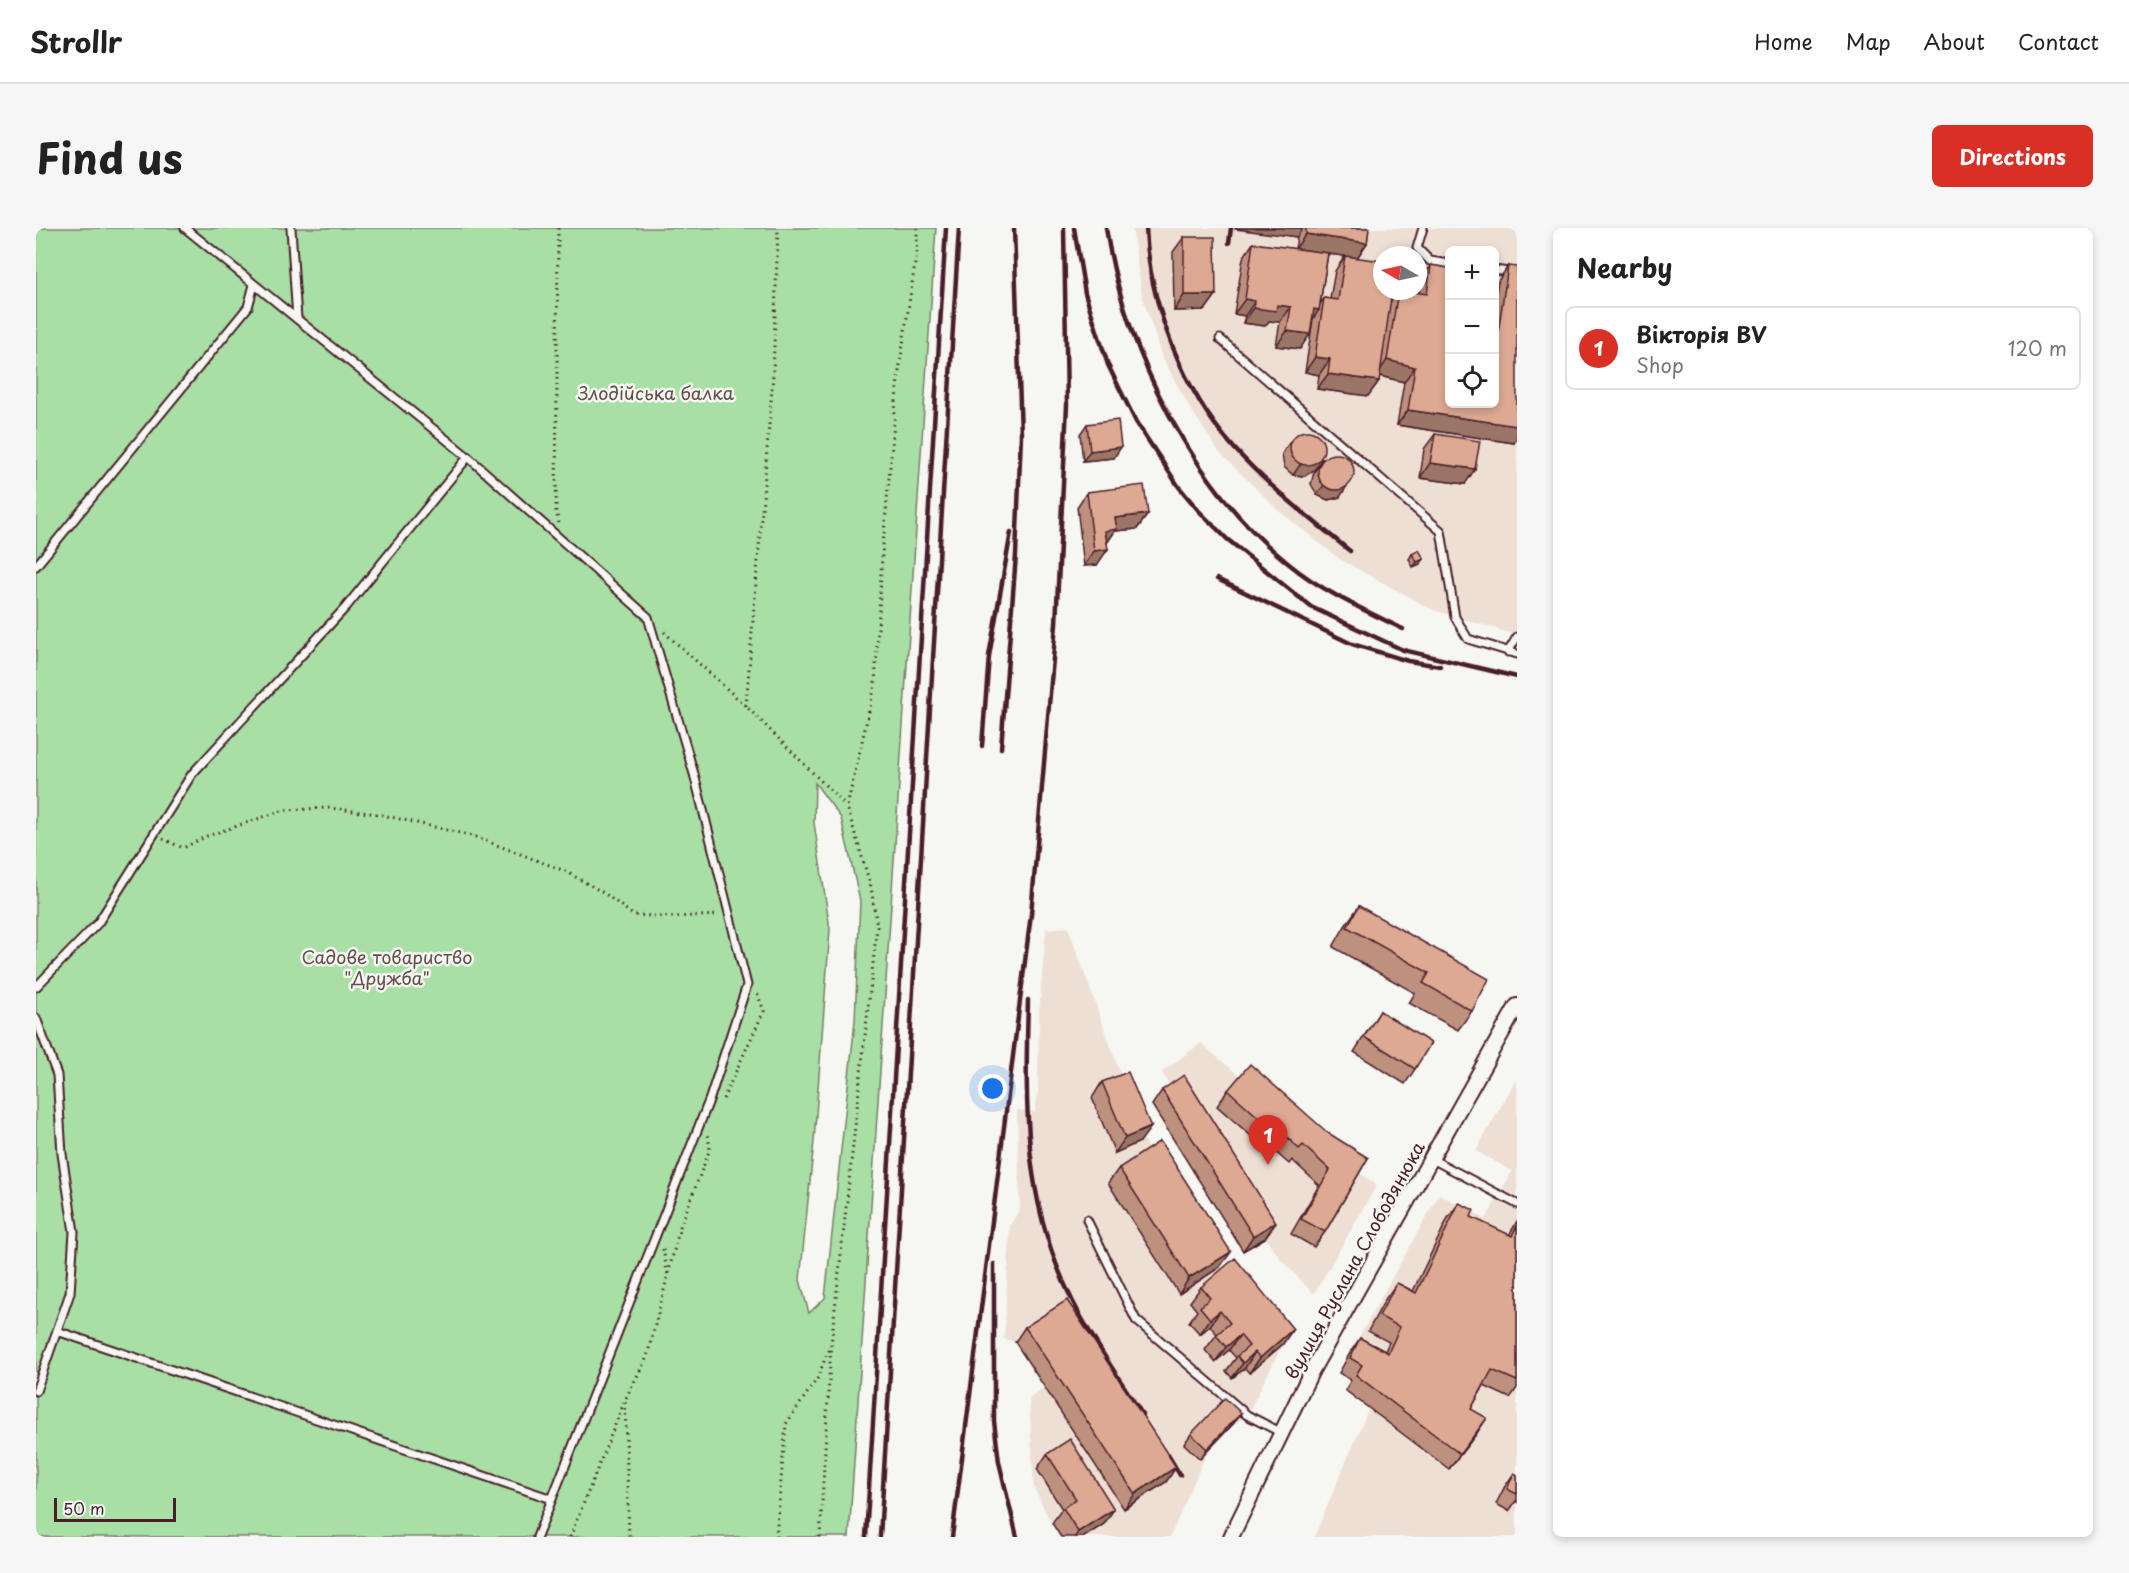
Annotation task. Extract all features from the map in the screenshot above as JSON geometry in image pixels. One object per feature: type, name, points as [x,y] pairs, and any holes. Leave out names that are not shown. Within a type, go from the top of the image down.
[{"type":"street","name":"вулиця Руслана Слободянюка","points":[[1232,1537],[1312,1370],[1517,1006]]},
{"type":"lane","points":[[185,228],[468,457],[648,617],[694,774],[747,985],[710,1098],[537,1537]]},
{"type":"lane","points":[[291,228],[297,319]]},
{"type":"lane","points":[[1423,228],[1417,248],[1430,261],[1445,263]]},
{"type":"lane","points":[[1499,271],[1517,273]]},
{"type":"lane","points":[[36,566],[248,307],[254,285]]},
{"type":"lane","points":[[1220,339],[1441,531],[1455,617],[1468,639],[1517,654]]},
{"type":"lane","points":[[36,987],[98,923],[192,774],[346,607],[468,457]]},
{"type":"lane","points":[[1508,652],[1517,637]]},
{"type":"lane","points":[[36,1018],[57,1075],[62,1154],[74,1232],[70,1293],[36,1391]]},
{"type":"lane","points":[[1430,1158],[1517,1204]]},
{"type":"lane","points":[[1087,1220],[1137,1320],[1247,1414],[1282,1433]]},
{"type":"lane","points":[[57,1331],[552,1500]]},
{"type":"path","points":[[558,228],[556,511],[562,539]]},
{"type":"path","points":[[746,706],[773,376],[778,228]]},
{"type":"path","points":[[847,807],[875,685],[885,520],[898,378],[917,250],[917,228]]},
{"type":"path","points":[[648,617],[746,706],[847,807],[871,887],[877,927],[831,1344],[820,1537]]},
{"type":"path","points":[[154,836],[183,848],[207,836],[284,810],[330,808],[378,814],[473,836],[555,867],[604,894],[633,915],[673,917],[729,914]]},
{"type":"path","points":[[570,1537],[625,1400],[647,1357],[680,1227],[710,1149],[707,1132]]},
{"type":"path","points":[[659,1227],[668,1277]]},
{"type":"path","points":[[776,1537],[786,1424],[817,1379],[831,1344]]},
{"type":"path","points":[[625,1400],[629,1537]]},
{"type":"shaded area","points":[[1132,228],[1517,228],[1517,635],[1433,610],[1341,560],[1279,511],[1219,452],[1190,408],[1162,357],[1142,296]]},
{"type":"shaded area","points":[[1068,927],[1150,1156],[1220,1267],[1283,1344],[1247,1415],[1234,1423],[1207,1452],[1170,1537],[1058,1537],[1034,1488],[1029,1399],[1044,1387],[1015,1342],[1004,1339],[1010,1225],[1020,1209],[1017,1110],[1035,1112],[1038,1090],[1039,1012],[1046,929]]},
{"type":"shaded area","points":[[1201,1043],[1319,1145],[1377,1185],[1314,1294],[1281,1260],[1266,1238],[1243,1251],[1152,1105],[1173,1091],[1162,1072]]},
{"type":"shaded area","points":[[1517,1078],[1517,1537],[1314,1537],[1369,1408],[1345,1390],[1351,1380],[1339,1373],[1439,1194],[1486,1219],[1512,1171],[1476,1151]]},
{"type":"green space","name":"Садове товариство \"Дружба\"","points":[[36,228],[936,228],[849,1537],[36,1537]],"holes":[[[815,783],[841,818],[860,901],[855,1021],[825,1298],[809,1313],[800,1280],[814,1141],[830,929],[814,823]]]},
{"type":"building","points":[[1306,228],[1369,228],[1367,243],[1306,234]]},
{"type":"building","points":[[1184,237],[1215,237],[1216,295],[1184,295]]},
{"type":"building","points":[[1253,243],[1328,253],[1319,310],[1314,309],[1310,334],[1287,331],[1291,307],[1277,305],[1276,311],[1254,308],[1255,301],[1245,299]]},
{"type":"building","points":[[1345,256],[1373,260],[1373,300],[1391,300],[1379,381],[1328,374],[1330,359],[1315,357],[1324,298],[1338,300]]},
{"type":"building","points":[[1431,265],[1445,267],[1445,408],[1499,408],[1499,326],[1508,266],[1517,267],[1517,426],[1408,410],[1415,367],[1387,360],[1397,300],[1427,300]]},
{"type":"building","points":[[1118,420],[1121,447],[1090,451],[1087,424]]},
{"type":"building","points":[[1307,431],[1319,436],[1324,448],[1319,460],[1307,465],[1295,460],[1290,448],[1295,436]]},
{"type":"building","points":[[1435,434],[1480,441],[1475,469],[1430,463]]},
{"type":"building","points":[[1336,454],[1348,460],[1354,472],[1348,484],[1336,490],[1324,484],[1318,472],[1324,460]]},
{"type":"building","points":[[1144,485],[1148,514],[1115,518],[1117,529],[1105,531],[1108,549],[1094,551],[1087,492]]},
{"type":"building","points":[[1419,550],[1424,559],[1417,562],[1412,554]]},
{"type":"building","points":[[1359,906],[1489,979],[1472,1011],[1423,983],[1429,973],[1347,927]]},
{"type":"building","points":[[1380,1011],[1431,1043],[1415,1069],[1364,1037]]},
{"type":"building","points":[[1250,1064],[1328,1133],[1368,1158],[1325,1232],[1301,1219],[1330,1170],[1303,1145],[1299,1149],[1283,1133],[1276,1133],[1228,1090]]},
{"type":"building","points":[[1128,1072],[1151,1127],[1125,1138],[1102,1082]]},
{"type":"building","points":[[1184,1075],[1276,1222],[1253,1236],[1162,1090]]},
{"type":"building","points":[[1160,1141],[1231,1252],[1189,1278],[1119,1168]]},
{"type":"building","points":[[1459,1203],[1474,1210],[1471,1217],[1512,1236],[1517,1225],[1517,1381],[1492,1370],[1471,1409],[1487,1418],[1460,1454],[1356,1375],[1362,1365],[1350,1358],[1360,1338],[1388,1353],[1400,1327],[1379,1316],[1397,1283],[1416,1293]]},
{"type":"building","points":[[1235,1258],[1293,1329],[1260,1358],[1255,1352],[1243,1363],[1237,1356],[1249,1346],[1240,1335],[1226,1347],[1216,1335],[1230,1323],[1220,1311],[1210,1319],[1200,1307],[1210,1298],[1201,1287]]},
{"type":"building","points":[[1067,1300],[1176,1467],[1135,1494],[1025,1327]]},
{"type":"building","points":[[1225,1398],[1241,1413],[1207,1449],[1191,1434]]},
{"type":"building","points":[[1070,1439],[1114,1509],[1078,1532],[1063,1508],[1076,1499],[1047,1454]]},
{"type":"building","points":[[1514,1473],[1517,1475],[1517,1494],[1507,1489]]},
{"type":"railway","points":[[866,1537],[946,228]]},
{"type":"railway","points":[[880,1537],[959,228]]},
{"type":"railway","points":[[1001,748],[1016,555],[1021,435],[1014,228]]},
{"type":"railway","points":[[952,1537],[1031,914],[1056,624],[1067,405],[1064,228]]},
{"type":"railway","points":[[1074,228],[1085,293],[1108,365],[1136,422],[1179,487],[1199,511],[1227,539],[1311,607],[1403,650],[1517,677]]},
{"type":"railway","points":[[1106,228],[1115,275],[1146,368],[1193,455],[1222,495],[1254,532],[1302,574],[1344,600],[1403,629]]},
{"type":"railway","points":[[1146,228],[1154,286],[1162,316],[1172,345],[1199,400],[1216,425],[1247,462],[1290,502],[1350,551]]},
{"type":"railway","points":[[1229,243],[1231,228]]},
{"type":"railway","points":[[982,746],[989,656],[1011,532]]},
{"type":"railway","points":[[1217,579],[1352,644],[1408,661],[1440,666]]},
{"type":"railway","points":[[1028,1000],[1028,1117],[1036,1191],[1044,1228],[1073,1302],[1097,1345],[1142,1414]]},
{"type":"railway","points":[[994,1264],[994,1421],[999,1462],[1017,1537]]},
{"type":"railway","points":[[1168,1455],[1180,1475]]},
{"type":"place","name":"Вікторія BV","points":[[1268,1165]]},
{"type":"park label","name":"Злодійська балка","points":[[656,392]]}]
